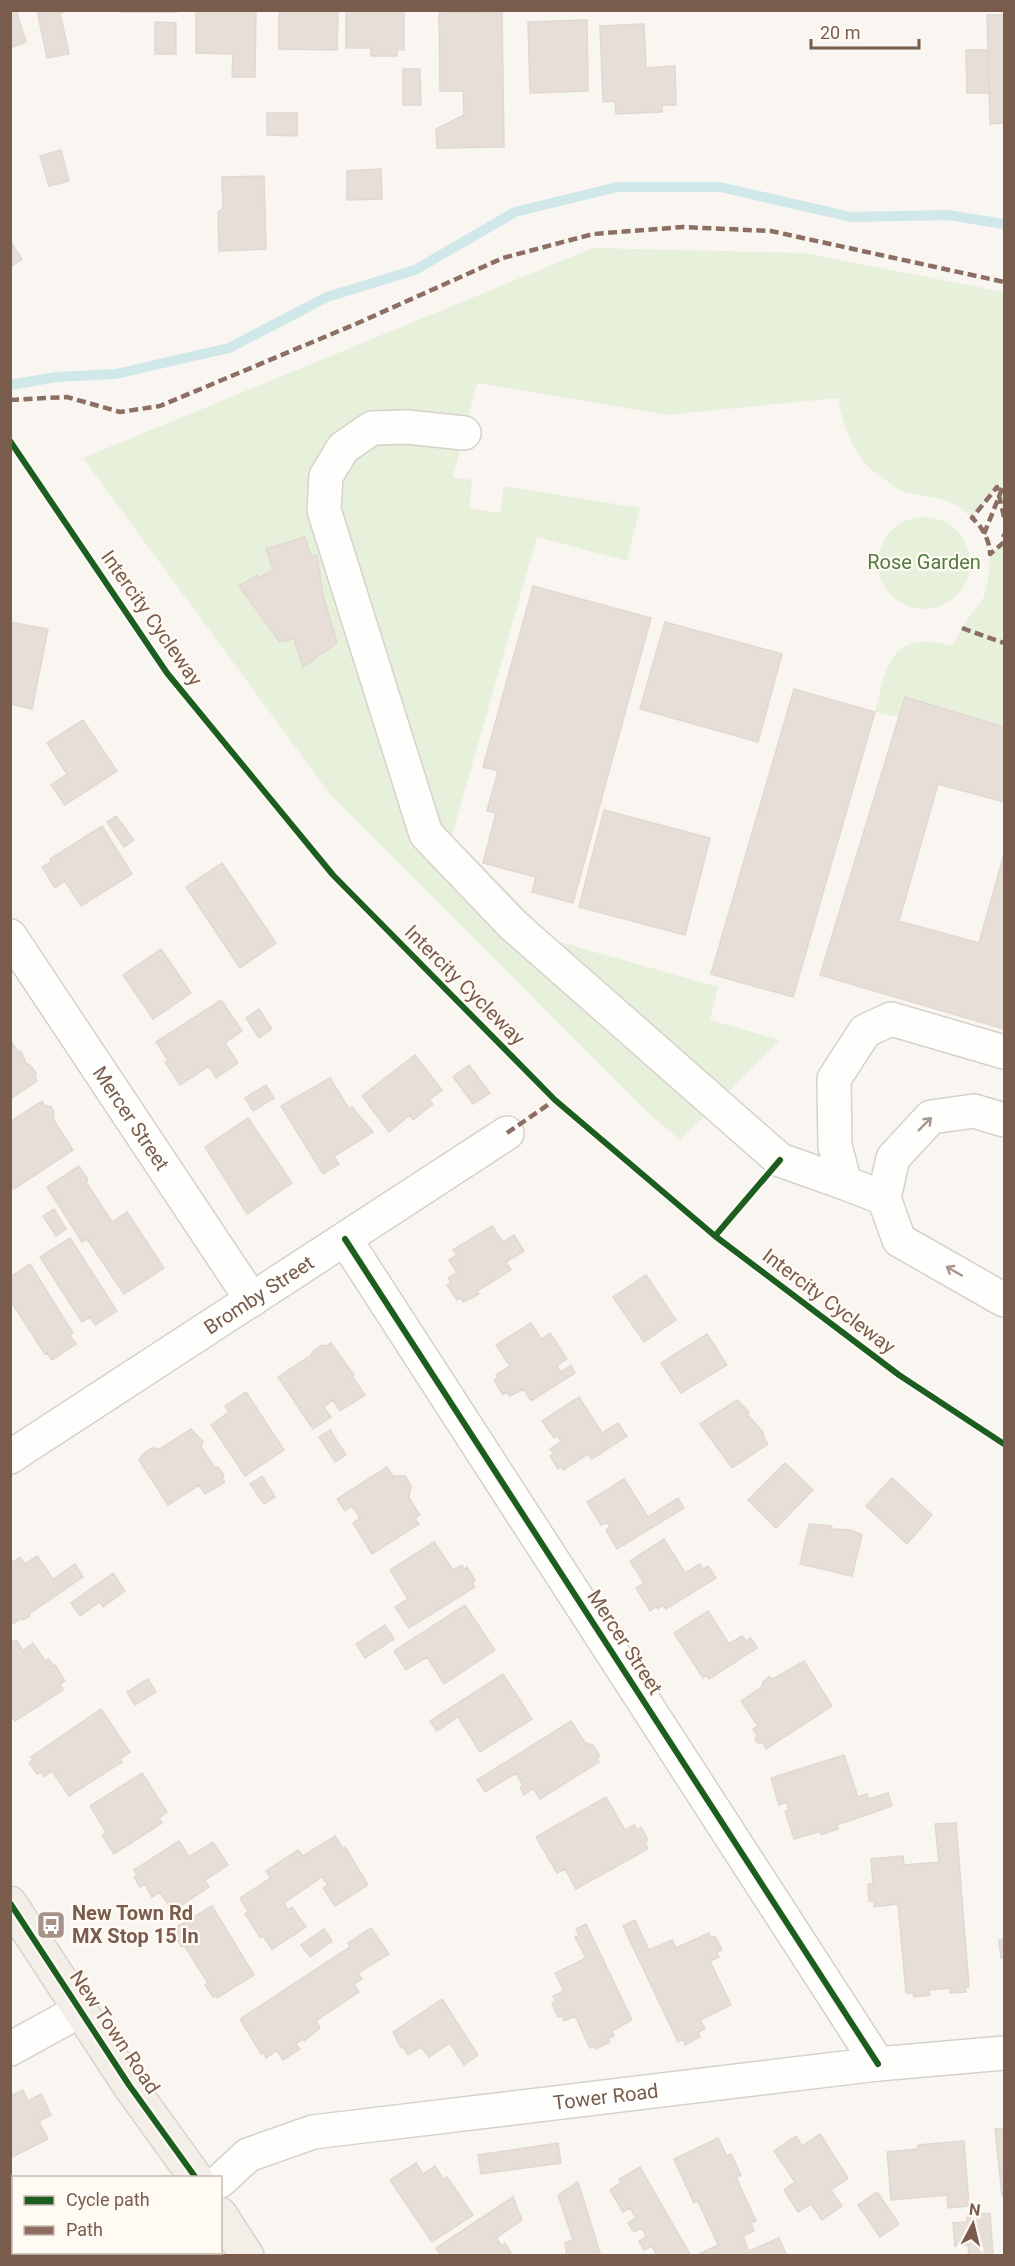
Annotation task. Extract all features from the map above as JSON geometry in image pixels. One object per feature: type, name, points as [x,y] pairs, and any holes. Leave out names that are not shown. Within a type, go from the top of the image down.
[{"type":"main road","name":"New Town Road","points":[[10,1903],[129,2085],[195,2176]]},
{"type":"main road","points":[[222,2217],[247,2256]]},
{"type":"street","points":[[464,433],[407,427],[372,428],[343,448],[326,476],[324,510],[426,834],[513,925],[780,1160],[884,1198]]},
{"type":"street","name":"Mercer Street","points":[[10,936],[252,1300]]},
{"type":"street","points":[[845,1183],[835,1146],[834,1079],[865,1031],[891,1019],[1005,1052]]},
{"type":"street","points":[[1005,1120],[974,1111],[931,1117],[893,1158],[884,1198],[899,1240],[1005,1300]]},
{"type":"street","name":"Bromby Street","points":[[10,1457],[507,1133]]},
{"type":"street","name":"Mercer Street","points":[[345,1239],[878,2064]]},
{"type":"street","points":[[10,2049],[81,2010]]},
{"type":"street","name":"Tower Road","points":[[222,2179],[248,2155],[314,2132],[878,2064],[1005,2054]]},
{"type":"green space","points":[[593,248],[804,253],[1004,292],[1004,517],[997,487],[972,518],[956,505],[932,497],[905,492],[885,480],[874,472],[852,445],[838,398],[667,415],[477,383],[453,477],[472,480],[469,508],[500,513],[504,486],[640,508],[627,561],[537,537],[452,835],[556,941],[718,987],[710,1020],[780,1040],[680,1140],[646,1111],[329,793],[83,458]]},
{"type":"green space","name":"Rose Garden","points":[[924,517],[942,520],[957,530],[967,545],[970,563],[967,581],[957,596],[942,606],[924,609],[906,606],[891,596],[881,581],[878,563],[881,545],[891,530],[906,520]]},
{"type":"green space","points":[[1004,534],[1004,727],[905,697],[898,717],[875,712],[889,666],[895,655],[904,647],[916,642],[952,646],[984,597],[989,575],[990,554],[1003,543]]},
{"type":"building","points":[[10,10],[16,10],[26,42],[10,48]]},
{"type":"building","points":[[37,10],[71,10],[60,13],[69,54],[47,58]]},
{"type":"building","points":[[121,10],[177,10],[177,12],[121,12]]},
{"type":"building","points":[[196,10],[256,10],[255,77],[232,77],[233,54],[196,53]]},
{"type":"building","points":[[279,10],[338,10],[337,50],[279,49]]},
{"type":"building","points":[[346,10],[404,10],[404,50],[397,50],[397,56],[371,56],[371,48],[346,48]]},
{"type":"building","points":[[502,12],[504,147],[437,148],[436,129],[464,115],[463,91],[440,91],[439,13]]},
{"type":"building","points":[[987,15],[1004,15],[1004,123],[990,124]]},
{"type":"building","points":[[587,20],[588,91],[530,93],[528,22]]},
{"type":"building","points":[[155,22],[176,23],[176,54],[155,54]]},
{"type":"building","points":[[644,24],[646,68],[675,66],[676,105],[662,105],[662,112],[616,114],[615,101],[603,102],[600,26]]},
{"type":"building","points":[[966,50],[988,50],[989,93],[967,93]]},
{"type":"building","points":[[403,69],[420,69],[421,105],[403,105]]},
{"type":"building","points":[[267,113],[297,113],[297,136],[267,135]]},
{"type":"building","points":[[61,150],[69,181],[49,186],[40,156]]},
{"type":"building","points":[[381,169],[382,199],[347,200],[347,171]]},
{"type":"building","points":[[264,176],[266,249],[219,251],[218,212],[223,209],[222,177]]},
{"type":"building","points":[[10,241],[22,259],[12,266],[10,264]]},
{"type":"building","points":[[305,537],[311,557],[317,555],[323,595],[337,643],[303,667],[294,639],[280,642],[239,586],[257,575],[259,578],[273,570],[266,549]]},
{"type":"building","points":[[533,586],[651,618],[573,903],[532,892],[536,877],[483,863],[496,813],[487,811],[498,771],[483,767]]},
{"type":"building","points":[[10,622],[48,629],[32,709],[10,704]]},
{"type":"building","points":[[665,622],[782,654],[758,742],[640,709]]},
{"type":"building","points":[[794,689],[875,712],[793,997],[711,974]]},
{"type":"building","points":[[905,697],[1004,727],[1004,802],[938,784],[899,921],[979,943],[1004,854],[1004,1029],[820,975]]},
{"type":"building","points":[[83,720],[117,771],[65,805],[51,785],[67,774],[47,743]]},
{"type":"building","points":[[604,810],[710,838],[685,935],[579,907]]},
{"type":"building","points":[[116,816],[134,840],[124,847],[107,822]]},
{"type":"building","points":[[102,826],[132,874],[81,906],[65,881],[55,888],[42,867],[51,862],[50,859]]},
{"type":"building","points":[[222,863],[276,943],[240,968],[186,887]]},
{"type":"building","points":[[161,949],[191,993],[153,1019],[123,975]]},
{"type":"building","points":[[221,1000],[242,1031],[225,1043],[238,1063],[216,1078],[209,1066],[180,1085],[165,1062],[168,1060],[156,1042]]},
{"type":"building","points":[[259,1009],[272,1029],[259,1038],[246,1018]]},
{"type":"building","points":[[10,1040],[19,1053],[21,1051],[26,1063],[36,1073],[37,1081],[10,1099]]},
{"type":"building","points":[[415,1055],[442,1090],[429,1100],[433,1104],[413,1120],[410,1115],[389,1132],[362,1096]]},
{"type":"building","points":[[469,1065],[490,1093],[473,1104],[453,1077]]},
{"type":"building","points":[[330,1078],[349,1109],[352,1107],[373,1132],[334,1156],[339,1164],[323,1174],[281,1106]]},
{"type":"building","points":[[266,1085],[274,1098],[253,1111],[245,1098]]},
{"type":"building","points":[[42,1101],[44,1105],[51,1107],[54,1112],[53,1119],[73,1150],[14,1189],[10,1183],[10,1122]]},
{"type":"building","points":[[248,1118],[292,1183],[247,1214],[205,1147]]},
{"type":"building","points":[[79,1166],[88,1180],[86,1182],[112,1222],[127,1212],[164,1268],[124,1294],[87,1239],[82,1242],[47,1187]]},
{"type":"building","points":[[54,1209],[66,1229],[56,1236],[43,1216]]},
{"type":"building","points":[[492,1226],[503,1242],[514,1235],[524,1251],[506,1262],[511,1270],[477,1291],[479,1294],[463,1302],[460,1298],[457,1300],[447,1285],[451,1283],[448,1278],[457,1273],[449,1260],[457,1255],[453,1250]]},
{"type":"building","points":[[70,1238],[117,1311],[95,1325],[90,1317],[82,1322],[40,1257]]},
{"type":"building","points":[[30,1264],[73,1333],[70,1335],[76,1344],[52,1360],[47,1353],[45,1354],[10,1300],[10,1277]]},
{"type":"building","points":[[646,1275],[676,1320],[644,1342],[613,1297]]},
{"type":"building","points":[[531,1323],[541,1339],[550,1333],[567,1359],[557,1366],[561,1372],[571,1365],[575,1373],[531,1401],[524,1389],[510,1396],[507,1392],[503,1395],[494,1380],[498,1378],[496,1375],[510,1366],[496,1345]]},
{"type":"building","points":[[707,1334],[727,1365],[681,1393],[661,1363]]},
{"type":"building","points":[[331,1343],[365,1395],[340,1411],[333,1400],[324,1407],[331,1417],[313,1429],[278,1377],[322,1345],[326,1346]]},
{"type":"building","points":[[246,1392],[284,1450],[245,1476],[211,1425],[229,1412],[225,1406]]},
{"type":"building","points":[[579,1397],[602,1433],[618,1423],[627,1436],[592,1459],[588,1454],[563,1470],[561,1467],[558,1469],[550,1456],[554,1454],[550,1449],[561,1442],[558,1436],[554,1438],[542,1421]]},
{"type":"building","points":[[737,1400],[749,1412],[748,1415],[763,1432],[768,1444],[732,1468],[700,1424]]},
{"type":"building","points":[[191,1429],[203,1442],[201,1447],[215,1468],[218,1467],[225,1482],[205,1494],[199,1485],[168,1505],[139,1460],[152,1448],[160,1449]]},
{"type":"building","points":[[330,1430],[346,1455],[335,1462],[319,1437]]},
{"type":"building","points":[[785,1463],[813,1490],[776,1528],[748,1500]]},
{"type":"building","points":[[387,1467],[393,1476],[405,1476],[411,1486],[409,1498],[420,1515],[415,1518],[419,1524],[372,1554],[353,1523],[360,1518],[352,1506],[345,1511],[337,1499]]},
{"type":"building","points":[[262,1476],[275,1497],[264,1504],[250,1484]]},
{"type":"building","points":[[892,1478],[932,1515],[907,1544],[866,1506]]},
{"type":"building","points":[[624,1479],[648,1517],[678,1498],[684,1508],[617,1549],[606,1530],[610,1527],[607,1522],[601,1525],[587,1502]]},
{"type":"building","points":[[809,1524],[851,1530],[862,1535],[852,1576],[800,1564]]},
{"type":"building","points":[[664,1539],[685,1573],[700,1564],[703,1569],[708,1566],[716,1578],[666,1609],[663,1605],[650,1611],[636,1588],[644,1583],[630,1561]]},
{"type":"building","points":[[434,1542],[453,1570],[462,1565],[464,1569],[467,1567],[475,1580],[472,1582],[475,1587],[409,1628],[395,1607],[408,1599],[390,1570]]},
{"type":"building","points":[[37,1556],[53,1579],[75,1564],[83,1577],[29,1614],[30,1616],[10,1625],[10,1564],[20,1557],[25,1564]]},
{"type":"building","points":[[113,1573],[125,1591],[103,1607],[100,1602],[80,1616],[71,1603]]},
{"type":"building","points":[[465,1605],[495,1650],[444,1684],[427,1657],[406,1670],[394,1651]]},
{"type":"building","points":[[708,1611],[729,1644],[742,1636],[746,1641],[751,1638],[757,1648],[709,1679],[706,1675],[703,1678],[674,1633]]},
{"type":"building","points":[[385,1625],[394,1639],[365,1658],[356,1644]]},
{"type":"building","points":[[16,1640],[23,1651],[33,1643],[45,1661],[49,1659],[51,1667],[55,1665],[65,1681],[60,1684],[63,1690],[15,1721],[10,1714],[10,1644]]},
{"type":"building","points":[[804,1661],[832,1706],[766,1749],[763,1743],[758,1743],[755,1739],[757,1735],[753,1729],[758,1726],[741,1701],[762,1687],[763,1682],[769,1677],[773,1679]]},
{"type":"building","points":[[503,1674],[532,1719],[480,1752],[458,1717],[437,1731],[430,1721]]},
{"type":"building","points":[[148,1679],[156,1692],[135,1705],[127,1692]]},
{"type":"building","points":[[101,1709],[130,1752],[120,1759],[122,1762],[69,1796],[52,1771],[44,1777],[41,1772],[37,1774],[29,1763],[33,1760],[31,1757]]},
{"type":"building","points":[[571,1721],[586,1744],[590,1746],[592,1744],[600,1756],[597,1758],[599,1762],[540,1799],[533,1788],[524,1795],[520,1787],[523,1785],[516,1773],[485,1792],[477,1780]]},
{"type":"building","points":[[844,1755],[858,1797],[867,1794],[869,1799],[888,1793],[892,1806],[837,1825],[838,1829],[821,1835],[821,1831],[794,1839],[785,1811],[789,1810],[787,1802],[779,1805],[771,1778]]},
{"type":"building","points":[[142,1773],[167,1812],[159,1818],[162,1823],[114,1854],[102,1835],[106,1832],[90,1806]]},
{"type":"building","points":[[606,1797],[625,1830],[634,1825],[637,1830],[641,1827],[648,1840],[645,1842],[648,1849],[576,1889],[565,1869],[557,1873],[536,1837]]},
{"type":"building","points":[[956,1823],[969,1987],[965,1987],[966,1992],[950,1993],[950,1988],[929,1990],[930,1995],[914,1997],[913,1993],[906,1993],[898,1904],[874,1907],[874,1901],[869,1901],[868,1884],[873,1884],[871,1859],[903,1856],[904,1865],[939,1862],[935,1824]]},
{"type":"building","points":[[335,1836],[343,1849],[345,1847],[368,1885],[335,1906],[323,1888],[328,1885],[322,1877],[284,1903],[288,1910],[292,1907],[306,1927],[272,1949],[263,1936],[260,1937],[245,1914],[248,1912],[240,1898],[271,1878],[266,1871],[298,1850],[303,1856]]},
{"type":"building","points":[[179,1841],[189,1857],[213,1842],[228,1865],[205,1880],[209,1887],[173,1911],[160,1892],[152,1897],[145,1884],[140,1887],[134,1877],[137,1874],[134,1870]]},
{"type":"building","points":[[212,1906],[254,1975],[217,1998],[213,1997],[205,1985],[208,1983],[184,1945],[182,1947],[173,1929]]},
{"type":"building","points":[[635,1920],[649,1950],[672,1940],[676,1948],[709,1933],[711,1938],[715,1936],[722,1950],[717,1952],[719,1957],[710,1961],[731,2005],[700,2020],[705,2029],[698,2032],[700,2037],[685,2045],[683,2039],[678,2042],[623,1926]]},
{"type":"building","points":[[586,1924],[632,2020],[612,2031],[614,2036],[608,2039],[610,2042],[596,2049],[595,2046],[590,2048],[575,2016],[564,2021],[562,2016],[558,2017],[552,2003],[556,2001],[553,1996],[564,1991],[555,1973],[586,1958],[575,1937],[579,1935],[576,1929]]},
{"type":"building","points":[[371,1928],[389,1954],[358,1973],[362,1979],[354,1984],[359,1992],[316,2021],[320,2028],[304,2041],[303,2039],[296,2044],[300,2049],[283,2060],[277,2050],[266,2058],[263,2052],[261,2054],[240,2019],[350,1947],[348,1943]]},
{"type":"building","points":[[324,1929],[332,1941],[310,1957],[301,1945]]},
{"type":"building","points":[[1004,1939],[1004,1957],[1001,1958],[999,1940]]},
{"type":"building","points":[[442,1999],[478,2055],[464,2065],[450,2043],[429,2057],[421,2047],[408,2055],[403,2047],[401,2048],[393,2032]]},
{"type":"building","points":[[23,2090],[28,2101],[41,2094],[51,2115],[39,2121],[48,2139],[10,2158],[10,2096]]},
{"type":"building","points":[[1004,2128],[1004,2196],[1002,2196],[995,2129]]},
{"type":"building","points":[[820,2134],[848,2178],[831,2190],[842,2206],[822,2220],[811,2204],[798,2212],[784,2190],[795,2182],[774,2151],[796,2136],[802,2146]]},
{"type":"building","points":[[718,2138],[727,2156],[731,2154],[741,2175],[736,2177],[756,2221],[751,2223],[754,2231],[743,2236],[749,2251],[779,2238],[787,2256],[699,2254],[718,2245],[698,2201],[694,2203],[674,2159]]},
{"type":"building","points":[[964,2141],[969,2206],[948,2208],[947,2195],[891,2200],[887,2152],[918,2149],[918,2145]]},
{"type":"building","points":[[558,2143],[561,2163],[481,2174],[478,2155]]},
{"type":"building","points":[[416,2163],[423,2174],[435,2166],[444,2180],[447,2177],[473,2215],[432,2242],[390,2180]]},
{"type":"building","points":[[640,2167],[691,2256],[657,2256],[652,2246],[644,2250],[639,2241],[646,2237],[642,2228],[634,2232],[628,2223],[636,2218],[630,2208],[623,2212],[610,2190],[621,2183],[619,2179]]},
{"type":"building","points":[[578,2182],[601,2256],[567,2256],[565,2243],[573,2240],[558,2195]]},
{"type":"building","points":[[877,2192],[899,2224],[880,2237],[858,2205]]},
{"type":"building","points":[[513,2197],[522,2220],[496,2238],[502,2246],[505,2243],[513,2256],[441,2256],[436,2248]]},
{"type":"building","points":[[990,2213],[993,2256],[969,2256],[968,2245],[955,2246],[953,2223],[967,2222],[967,2215]]},
{"type":"building","points":[[23,2254],[118,2254],[119,2256],[22,2256]]},
{"type":"waterway","points":[[10,385],[56,377],[116,374],[229,348],[327,297],[415,270],[515,212],[617,187],[720,187],[851,217],[948,215],[1004,224]]},
{"type":"marked path","points":[[10,400],[67,397],[120,412],[160,406],[358,323],[503,258],[593,234],[683,227],[771,231],[1004,282]]},
{"type":"marked path","points":[[984,534],[1004,484]]},
{"type":"marked path","points":[[1004,517],[997,487],[972,518],[985,534],[990,554],[1003,543],[1004,534]]},
{"type":"marked path","points":[[962,628],[1004,643]]},
{"type":"marked path","points":[[507,1133],[555,1100]]},
{"type":"cycle path","name":"Intercity Cycleway","points":[[10,441],[167,673],[333,875],[555,1100],[715,1236],[899,1375],[1004,1444]]},
{"type":"cycle path","points":[[715,1236],[780,1160]]},
{"type":"cycle path","points":[[345,1239],[878,2064]]},
{"type":"cycle path","points":[[10,1903],[129,2085],[195,2176]]},
{"type":"place","name":"New Town Rd MX Stop 15 In","points":[[51,1925]]}]
